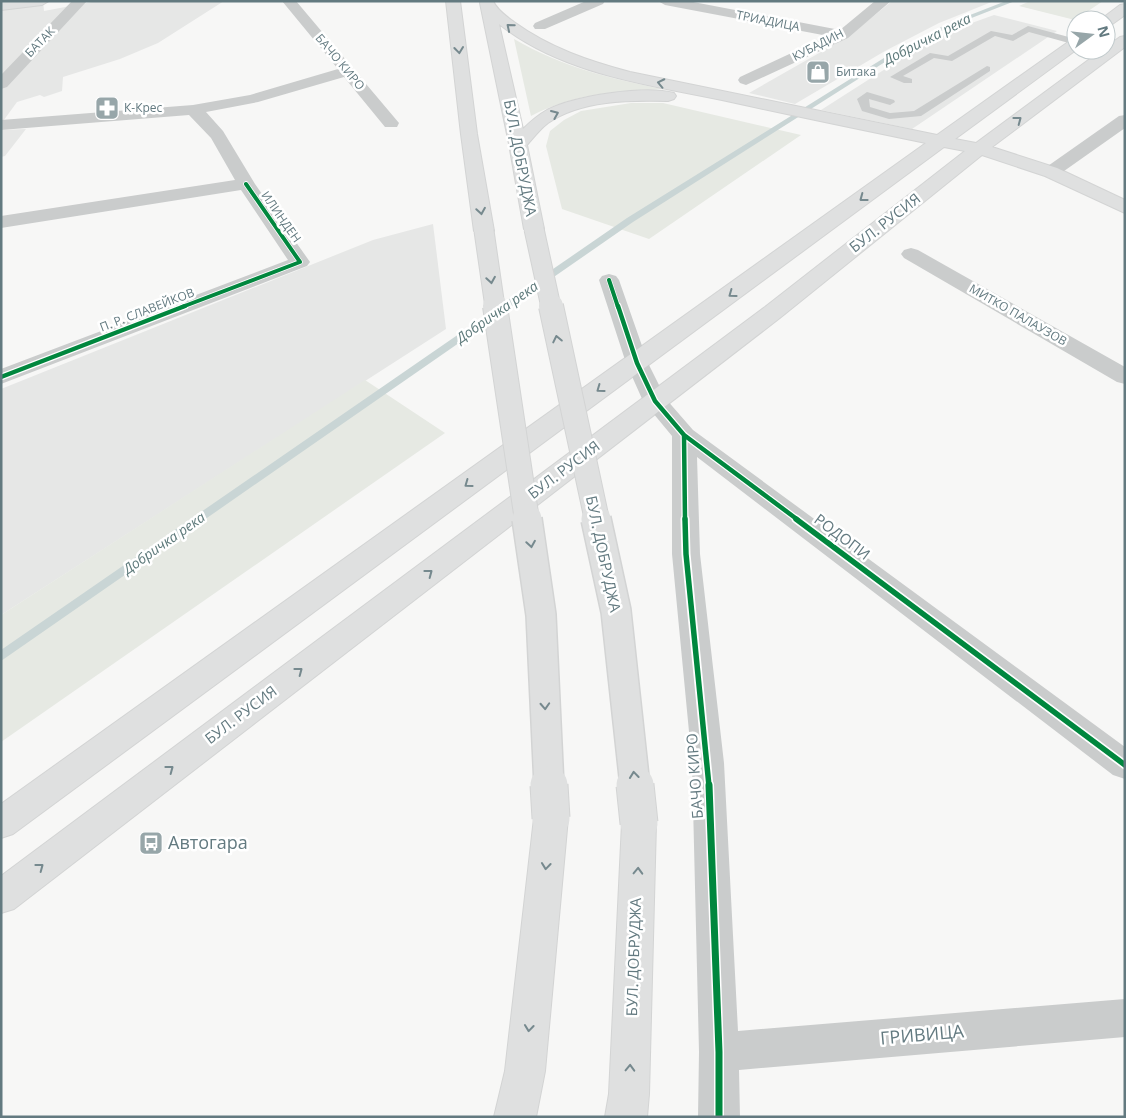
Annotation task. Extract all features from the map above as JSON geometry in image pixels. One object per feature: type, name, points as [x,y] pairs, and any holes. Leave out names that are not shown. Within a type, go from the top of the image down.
[{"type":"main road","points":[[1,5],[8,1]]},
{"type":"main road","points":[[1,5],[42,1]]},
{"type":"main road","points":[[453,1],[469,134],[541,615],[551,818],[525,1071],[515,1117]]},
{"type":"main road","points":[[488,4],[518,33],[577,62],[772,111],[932,146],[1018,162],[1051,172],[1125,207]]},
{"type":"main road","name":"БУЛ. ДОБРУДЖА","points":[[488,4],[616,612],[639,823],[629,1094],[626,1117]]},
{"type":"main road","name":"БУЛ. РУСИЯ","points":[[1,897],[773,312],[973,154],[1125,40]]},
{"type":"main road","points":[[1,823],[637,363],[893,155],[932,146],[1066,49]]},
{"type":"main road","points":[[518,144],[543,119],[580,105],[626,96],[669,96],[772,111]]},
{"type":"main road","points":[[814,120],[852,134],[893,155]]},
{"type":"main road","points":[[852,134],[932,146]]},
{"type":"street","name":"БАТАК","points":[[1,84],[80,1]]},
{"type":"street","name":"БАЧО КИРО","points":[[289,1],[391,123]]},
{"type":"street","points":[[540,26],[598,1]]},
{"type":"street","name":"ТРИАДИЦА","points":[[665,1],[843,35]]},
{"type":"street","name":"КУБАДИН","points":[[746,80],[843,35],[884,1]]},
{"type":"street","points":[[1,125],[193,110],[252,99],[347,71]]},
{"type":"street","name":"ИЛИНДЕН","points":[[193,110],[206,120],[220,137],[246,184],[300,262]]},
{"type":"street","points":[[1051,172],[1125,120]]},
{"type":"street","name":"ИЛИНДЕН","points":[[1,222],[246,184]]},
{"type":"street","name":"МИТКО ПАЛАУЗОВ","points":[[911,254],[1125,377]]},
{"type":"street","name":"П. Р. СЛАВЕЙКОВ","points":[[1,377],[300,262]]},
{"type":"street","name":"РОДОПИ","points":[[609,280],[637,363],[655,401],[684,435],[1125,765]]},
{"type":"street","name":"БАЧО КИРО","points":[[684,435],[686,554],[708,763],[719,1052],[719,1117]]},
{"type":"street","name":"ГРИВИЦА","points":[[719,1052],[1125,1018]]},
{"type":"lane","points":[[908,81],[895,77],[933,55],[954,61],[994,34],[1013,38],[1028,29],[1066,39]]},
{"type":"lane","points":[[890,102],[866,95],[862,99],[866,109],[890,116],[923,112],[987,69],[978,67]]},
{"type":"lane","points":[[941,89],[953,92]]},
{"type":"shaded area","points":[[1,1],[43,1],[44,11],[97,1],[224,1],[158,43],[120,59],[63,77],[62,91],[44,97],[40,95],[17,102],[1,124]]},
{"type":"shaded area","name":"Битака","points":[[892,1],[994,1],[939,23],[885,51],[795,104],[749,93],[849,36]]},
{"type":"shaded area","points":[[1030,1],[1103,1],[1090,10],[1066,10],[1066,18],[1019,6]]},
{"type":"shaded area","points":[[994,15],[1057,31],[912,129],[821,110],[904,57],[958,28]]},
{"type":"shaded area","points":[[514,39],[532,49],[568,64],[662,89],[627,91],[579,98],[531,116]]},
{"type":"shaded area","points":[[631,103],[663,103],[801,135],[649,239],[562,209],[546,146],[550,131],[564,120],[581,111]]},
{"type":"shaded area","points":[[26,129],[5,156],[1,157],[1,130]]},
{"type":"shaded area","points":[[433,224],[446,329],[1,615],[1,389],[373,240]]},
{"type":"shaded area","points":[[365,380],[445,433],[1,742],[1,615]]},
{"type":"waterway","name":"Добричка река","points":[[1,656],[630,220],[894,54],[949,25],[1012,1]]},
{"type":"cycle path","points":[[1,377],[300,262],[246,184]]},
{"type":"cycle path","points":[[609,280],[637,363],[655,401],[684,435],[1125,765]]},
{"type":"cycle path","points":[[684,435],[686,554],[708,763],[719,1052],[719,1117]]},
{"type":"place","name":"Битака","points":[[818,72]]},
{"type":"place","name":"К-Крес","points":[[107,108]]},
{"type":"place","name":"Aвтогара","points":[[151,843]]}]
